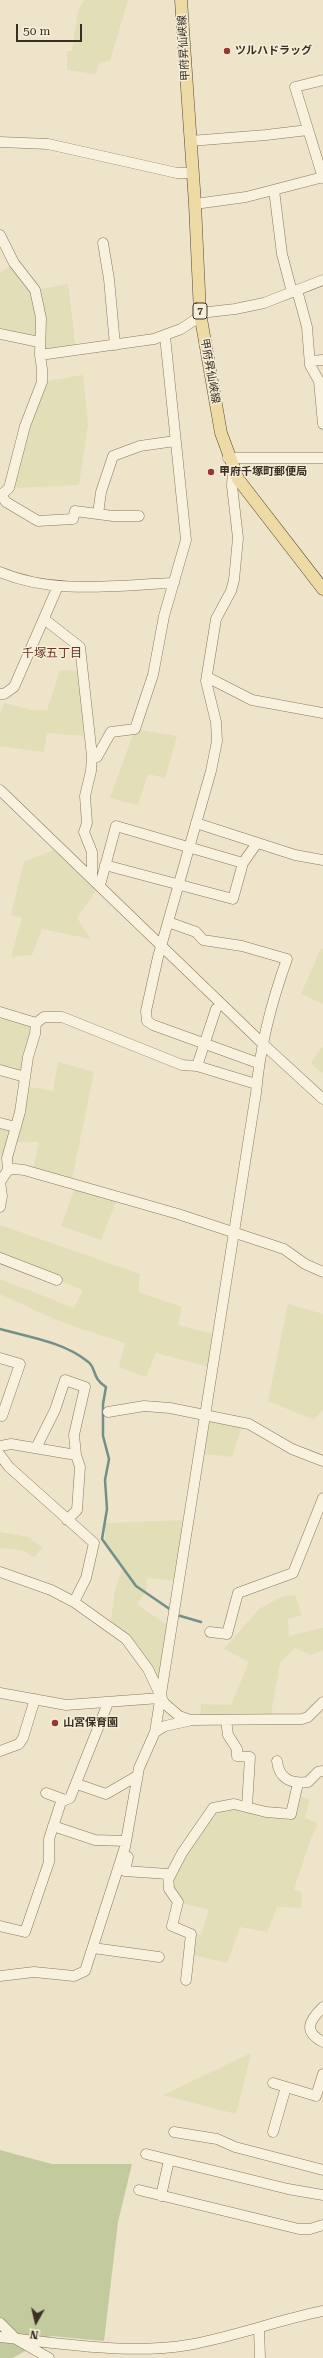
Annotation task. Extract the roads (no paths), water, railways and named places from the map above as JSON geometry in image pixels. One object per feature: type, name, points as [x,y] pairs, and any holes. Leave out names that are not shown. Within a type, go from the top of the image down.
[{"type":"main road","name":"甲府昇仙峡線","points":[[181,0],[190,141],[196,204],[200,315],[220,433],[238,479],[323,589]]},
{"type":"street","points":[[196,204],[246,197],[323,177],[295,88],[323,80]]},
{"type":"street","points":[[190,141],[251,137],[308,130]]},
{"type":"street","points":[[0,142],[48,144],[177,172],[193,173]]},
{"type":"street","points":[[274,190],[282,254],[307,327],[310,361],[319,381],[323,424]]},
{"type":"street","points":[[0,235],[11,258],[35,290],[41,318],[39,342],[42,369],[42,382],[25,426],[9,488],[1,495],[6,502],[38,521],[73,519],[75,511],[113,516],[139,516]]},
{"type":"street","points":[[103,243],[109,279],[115,345]]},
{"type":"street","points":[[40,355],[115,345],[165,336],[181,329],[200,315],[264,303],[323,280]]},
{"type":"street","points":[[0,334],[39,342]]},
{"type":"street","points":[[92,756],[97,757],[111,732],[135,729],[153,675],[164,616],[186,540],[165,336]]},
{"type":"street","points":[[310,361],[323,360]]},
{"type":"street","points":[[98,514],[101,492],[113,456],[140,446],[175,441]]},
{"type":"street","points":[[258,1063],[153,1025],[147,1021],[146,1011],[161,945],[211,772],[217,741],[216,722],[208,695],[207,676],[216,619],[231,591],[234,580],[238,538],[231,463],[323,458]]},
{"type":"street","points":[[0,572],[26,581],[58,586],[174,583]]},
{"type":"street","points":[[0,694],[4,694],[14,687],[58,586]]},
{"type":"street","points":[[44,619],[80,647],[92,756],[91,771],[85,796],[87,824],[84,832],[92,852],[92,877]]},
{"type":"street","points":[[207,676],[252,700],[323,713]]},
{"type":"street","points":[[0,790],[100,884],[263,1044],[323,1099]]},
{"type":"street","points":[[196,823],[295,855],[323,860]]},
{"type":"street","points":[[100,884],[116,826],[243,863]]},
{"type":"street","points":[[105,865],[233,899],[243,863],[257,842]]},
{"type":"street","points":[[0,1976],[34,1972],[79,1975],[85,1971],[125,1846],[137,1776],[155,1732],[234,1232],[258,1063],[273,997],[287,959],[242,946],[203,940],[196,932],[168,922]]},
{"type":"street","points":[[197,1066],[216,1009]]},
{"type":"street","points":[[0,1012],[36,1023]]},
{"type":"street","points":[[0,1206],[2,1196],[0,1182],[8,1170],[8,1158],[16,1127],[36,1023],[44,1017],[62,1017],[182,1065],[197,1066],[256,1084]]},
{"type":"street","points":[[0,1070],[25,1077]]},
{"type":"street","points":[[0,1123],[16,1127]]},
{"type":"street","points":[[8,1170],[15,1169],[28,1171],[178,1214],[234,1232],[284,1249],[305,1264],[323,1272]]},
{"type":"street","points":[[0,1258],[57,1280]]},
{"type":"street","points":[[0,1358],[20,1364],[2,1416],[0,1415]]},
{"type":"street","points":[[36,1448],[55,1410],[65,1380],[85,1387],[74,1436],[76,1455],[80,1467],[77,1510],[66,1520]]},
{"type":"street","points":[[108,1412],[144,1406],[170,1408],[250,1424],[287,1446],[323,1461]]},
{"type":"street","points":[[0,1446],[10,1444],[76,1455]]},
{"type":"street","points":[[0,1454],[9,1467],[66,1520],[94,1543],[86,1578],[74,1602]]},
{"type":"street","points":[[210,1632],[227,1634],[238,1593],[293,1573],[323,1498]]},
{"type":"street","points":[[0,1572],[51,1590],[74,1602],[126,1639],[148,1669],[164,1703],[179,1716],[190,1720]]},
{"type":"street","points":[[0,1693],[66,1705],[108,1703],[160,1696]]},
{"type":"street","points":[[0,1751],[19,1744],[23,1738],[35,1699]]},
{"type":"street","points":[[155,1732],[165,1726],[190,1720],[302,1719],[308,1717],[323,1702]]},
{"type":"street","points":[[46,1793],[65,1800],[70,1798],[77,1784],[108,1703]]},
{"type":"street","points":[[226,1720],[228,1734],[237,1749],[238,1756],[250,1757],[247,1807]]},
{"type":"street","points":[[276,1761],[279,1774],[286,1780],[298,1783],[308,1782],[318,1772],[323,1771]]},
{"type":"street","points":[[77,1784],[106,1794],[137,1776]]},
{"type":"street","points":[[186,1980],[191,1934],[172,1926],[178,1902],[169,1889],[169,1878],[182,1853],[213,1808],[234,1804],[266,1812],[291,1814],[298,1783]]},
{"type":"street","points":[[0,1926],[25,1932],[49,1862],[48,1849],[53,1826],[62,1799]]},
{"type":"street","points":[[53,1826],[95,1840],[125,1846]]},
{"type":"street","points":[[125,1846],[129,1856],[125,1871],[165,1872],[169,1878]]},
{"type":"street","points":[[93,1948],[159,1957]]},
{"type":"street","points":[[323,2006],[312,2018],[310,2028],[312,2034],[323,2042]]},
{"type":"street","points":[[273,2083],[316,2096],[323,2074]]},
{"type":"street","points":[[274,2132],[286,2087]]},
{"type":"street","points":[[174,2132],[217,2139],[235,2147],[323,2170]]},
{"type":"street","points":[[146,2154],[323,2195]]},
{"type":"street","points":[[161,2196],[170,2160]]},
{"type":"street","points":[[139,2190],[299,2229],[310,2229],[323,2225]]},
{"type":"street","points":[[0,2337],[141,2349],[187,2345],[322,2312]]},
{"type":"street","points":[[0,2323],[16,2339],[49,2358]]},
{"type":"street","points":[[259,2328],[260,2358]]},
{"type":"waterway","points":[[0,1329],[45,1341],[78,1354],[90,1363],[98,1380],[106,1387],[103,1404],[103,1436],[109,1459],[105,1480],[107,1509],[102,1539],[136,1586],[171,1610]]},
{"type":"waterway","points":[[177,1615],[201,1622]]},
{"type":"place","name":"ツルハドラッグ","points":[[227,51]]},
{"type":"place","name":"甲府千塚町郵便局","points":[[211,472]]},
{"type":"place","name":"山宮保育園","points":[[55,1723]]},
{"type":"district","name":"千塚五丁目","points":[[52,653]]}]
